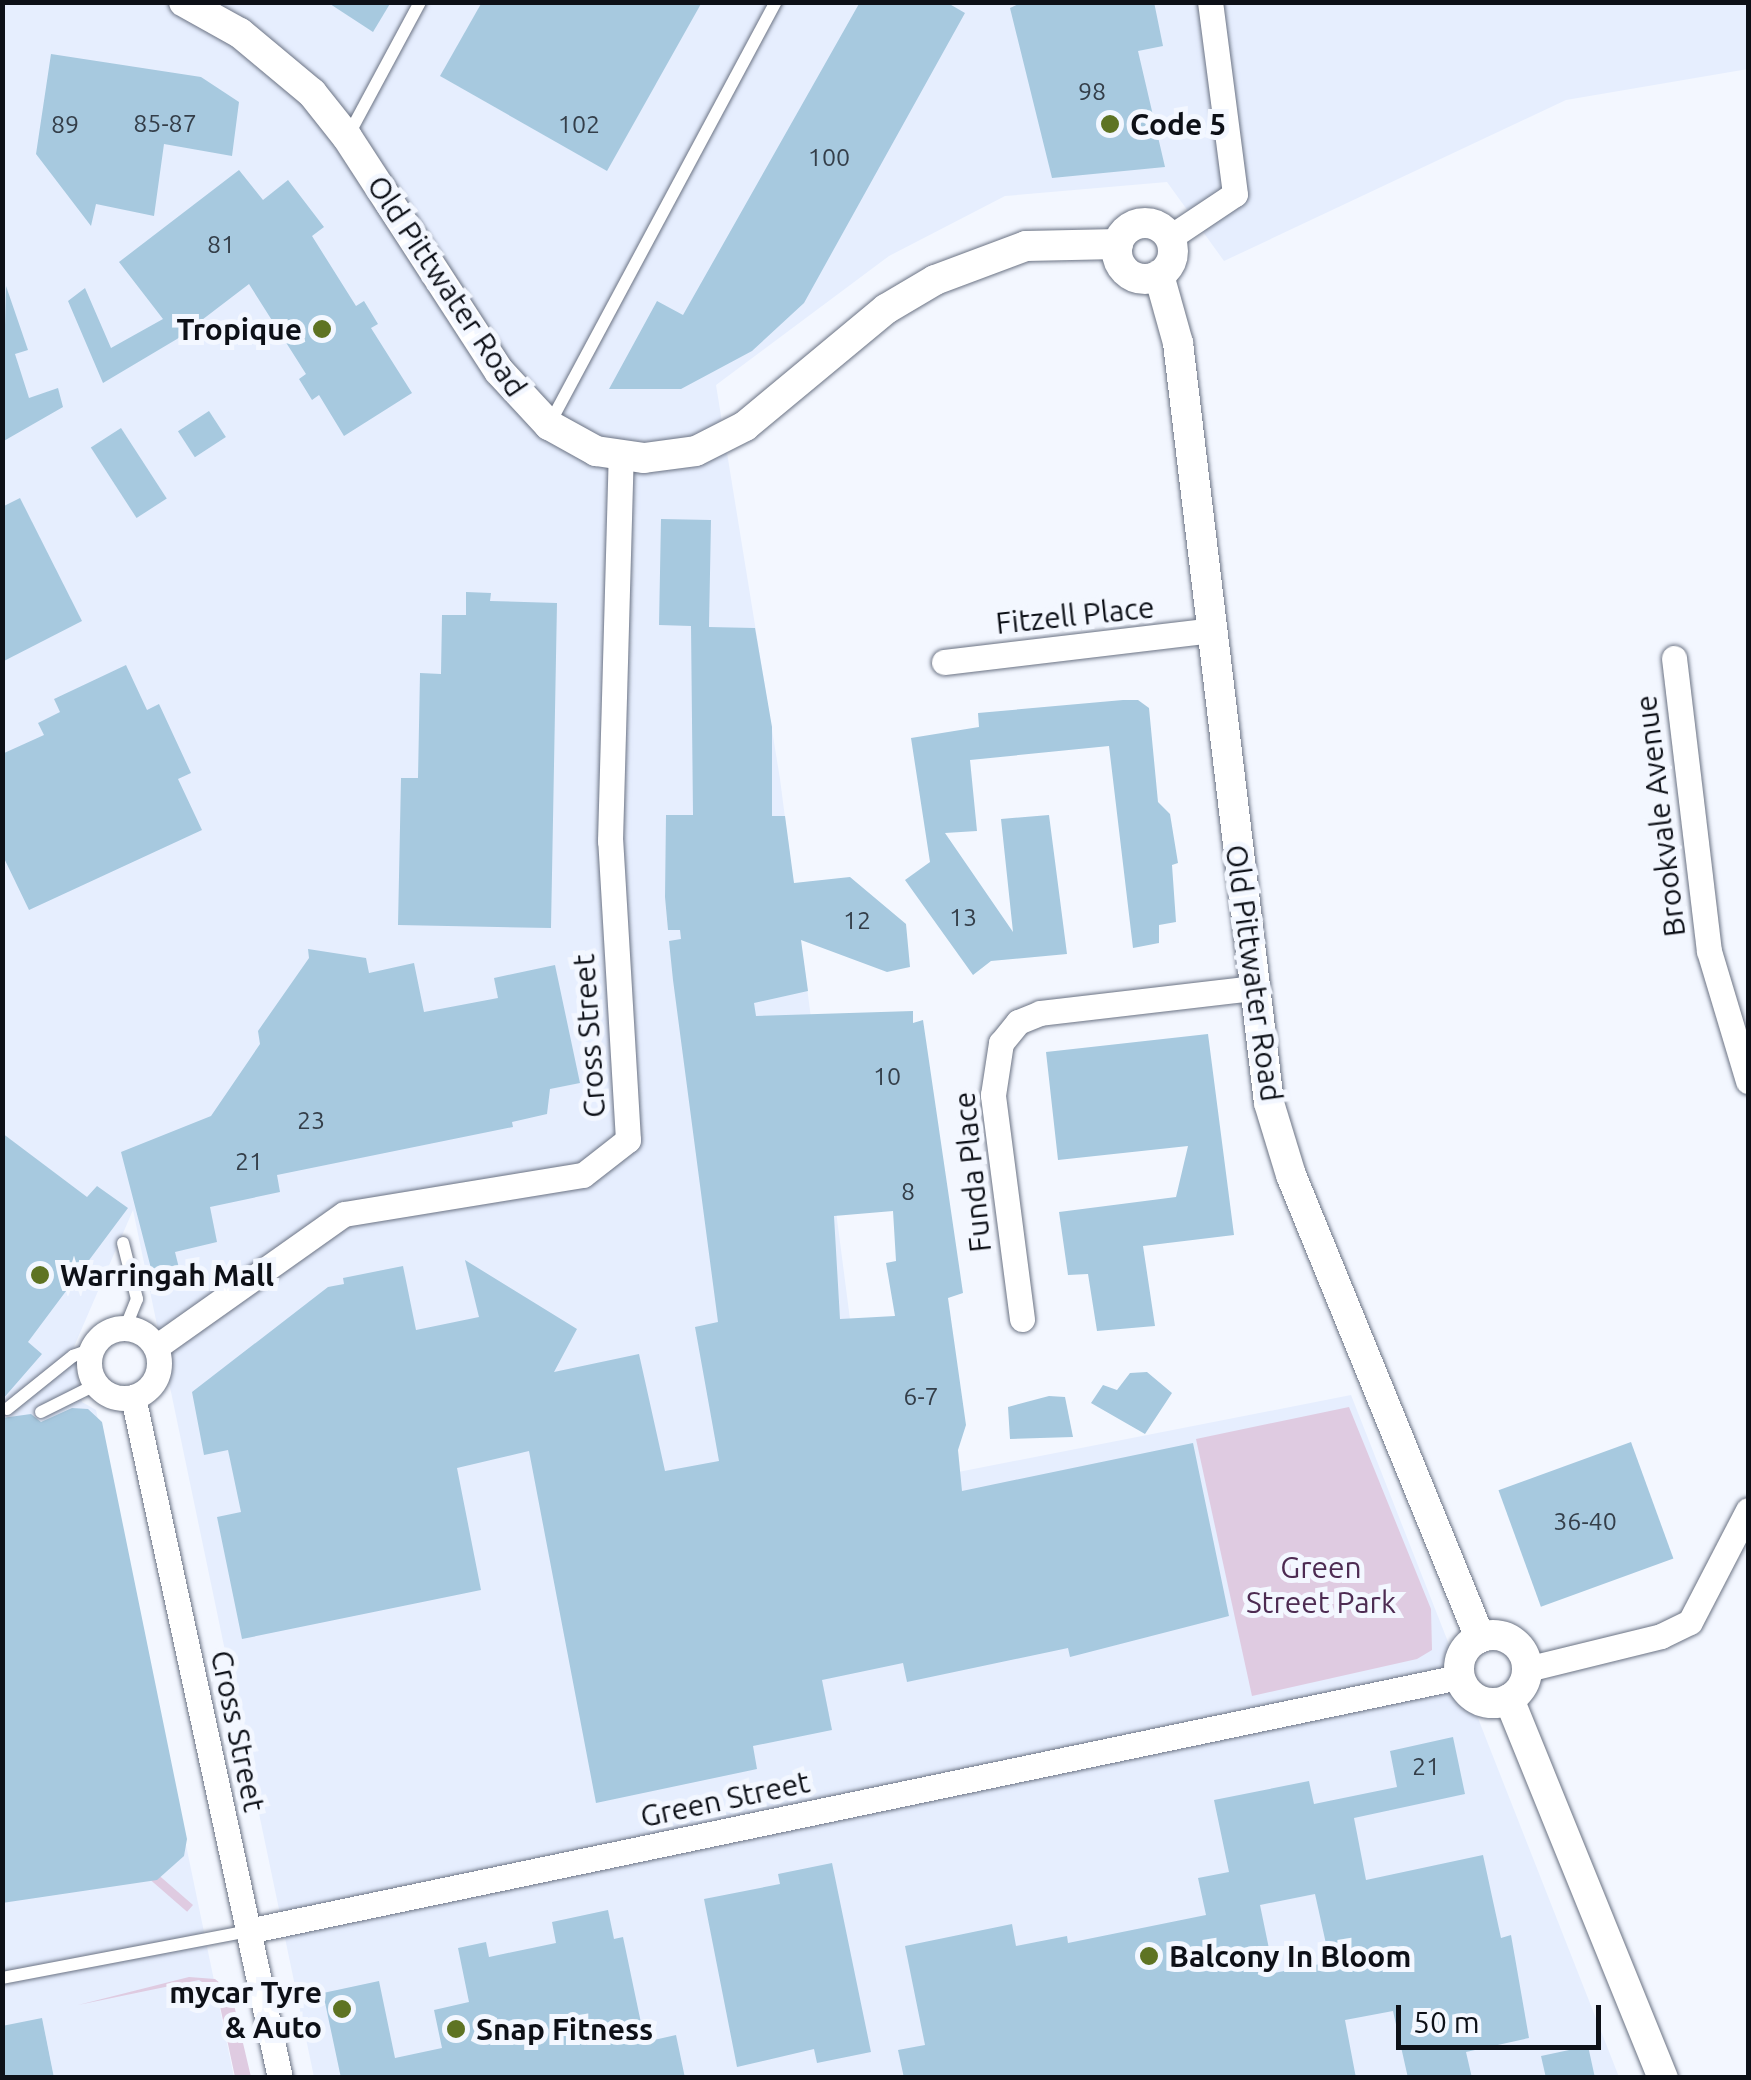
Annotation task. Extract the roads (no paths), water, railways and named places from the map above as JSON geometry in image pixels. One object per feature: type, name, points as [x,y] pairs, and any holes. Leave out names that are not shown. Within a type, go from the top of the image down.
[{"type":"street","name":"Old Pittwater Road","points":[[184,2],[277,60],[348,136],[499,371],[549,426],[621,456],[671,456],[721,440],[774,405],[886,308],[963,267],[1057,240],[1118,244]]},
{"type":"street","points":[[1169,238],[1235,194],[1210,2]]},
{"type":"street","points":[[1142,224],[1169,238],[1172,254],[1159,276],[1141,279],[1124,270],[1118,244],[1142,224]]},
{"type":"street","name":"Old Pittwater Road","points":[[1159,276],[1178,343],[1252,988],[1269,1103],[1292,1175],[1480,1638]]},
{"type":"street","name":"Cross Street","points":[[156,1348],[344,1214],[583,1175],[628,1140],[610,842],[621,456]]},
{"type":"street","name":"Fitzell Place","points":[[944,662],[1212,630]]},
{"type":"street","name":"Brookvale Avenue","points":[[1674,658],[1709,951],[1748,1081]]},
{"type":"street","name":"Funda Place","points":[[1022,1320],[993,1095],[1001,1043],[1018,1022],[1040,1013],[1252,988]]},
{"type":"street","points":[[125,1328],[156,1348],[157,1376],[133,1397],[96,1384],[92,1350],[108,1332],[125,1328]]},
{"type":"street","name":"Cross Street","points":[[133,1397],[280,2078]]},
{"type":"street","points":[[1509,1699],[1527,1669],[1644,1641],[1690,1622],[1748,1510]]},
{"type":"street","points":[[1509,1699],[1478,1701],[1459,1677],[1462,1654],[1480,1638],[1511,1641],[1527,1669]]},
{"type":"street","name":"Green Street","points":[[248,1930],[1459,1677]]},
{"type":"street","points":[[1509,1699],[1663,2078]]},
{"type":"lane","points":[[348,136],[420,2]]},
{"type":"lane","points":[[549,426],[776,2]]},
{"type":"lane","points":[[122,1243],[136,1298],[125,1328]]},
{"type":"lane","points":[[8,1408],[73,1356],[92,1350]]},
{"type":"lane","points":[[41,1412],[96,1384]]},
{"type":"lane","name":"Green Street","points":[[2,1978],[248,1930]]},
{"type":"place","name":"Code 5","points":[[1110,124]]},
{"type":"place","name":"Tropique","points":[[322,329]]},
{"type":"place","name":"Warringah Mall","points":[[40,1275]]},
{"type":"place","name":"Balcony In Bloom","points":[[1149,1956]]},
{"type":"place","name":"mycar Tyre & Auto","points":[[342,2009]]},
{"type":"place","name":"Snap Fitness","points":[[456,2029]]},
{"type":"park label","name":"Green Street Park","points":[[1321,1584]]}]
